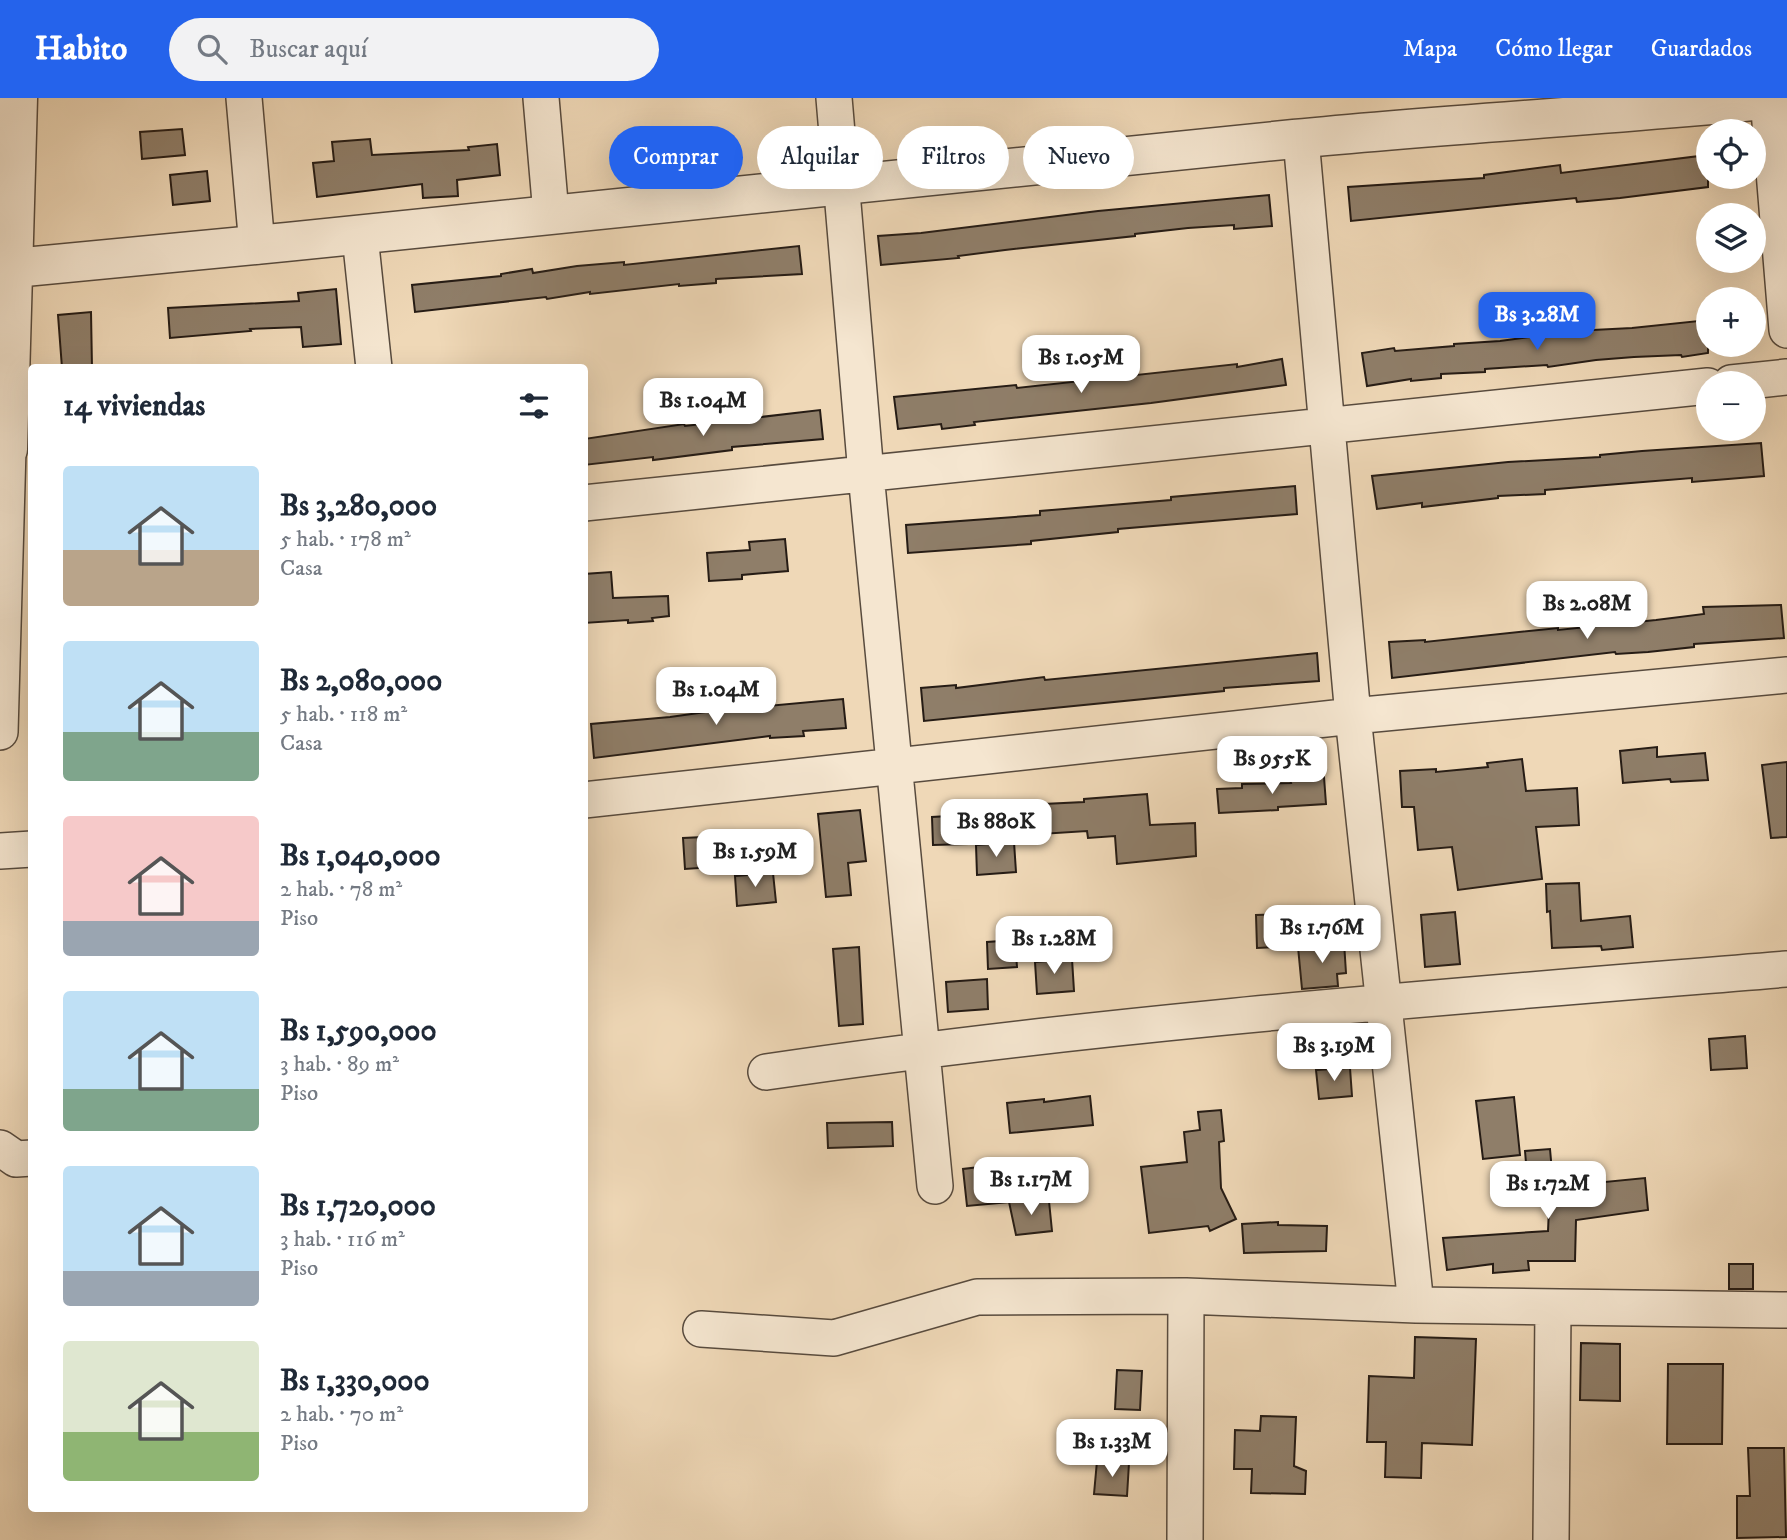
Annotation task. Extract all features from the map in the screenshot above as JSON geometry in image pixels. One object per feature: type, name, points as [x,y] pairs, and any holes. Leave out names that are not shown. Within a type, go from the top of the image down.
[{"type":"street","points":[[0,732],[18,560],[4,450],[14,268],[18,98]]},
{"type":"street","points":[[244,98],[257,246]]},
{"type":"street","points":[[541,98],[551,214]]},
{"type":"street","points":[[834,98],[836,126]]},
{"type":"street","points":[[883,181],[1301,139],[1773,99],[1787,330]]},
{"type":"street","points":[[1301,139],[1353,716],[1416,1305]]},
{"type":"street","points":[[14,268],[360,236],[800,189]]},
{"type":"street","points":[[840,189],[934,1186]]},
{"type":"street","points":[[360,236],[374,364]]},
{"type":"street","points":[[1766,379],[1787,377]]},
{"type":"street","points":[[588,503],[1696,387]]},
{"type":"street","points":[[588,800],[1353,716],[1787,675]]},
{"type":"street","points":[[0,851],[28,849]]},
{"type":"street","points":[[766,1072],[920,1049],[1383,1002],[1787,969]]},
{"type":"street","points":[[0,1148],[16,1158],[28,1158]]},
{"type":"street","points":[[1185,1540],[1186,1296]]},
{"type":"street","points":[[701,1329],[834,1338],[977,1297],[1186,1296],[1416,1305],[1787,1310]]},
{"type":"street","points":[[1551,1540],[1553,1308]]},
{"type":"building","points":[[182,129],[185,155],[142,159],[140,132]]},
{"type":"building","points":[[370,139],[372,155],[469,150],[468,147],[497,144],[500,175],[457,180],[458,196],[423,198],[422,184],[317,197],[313,163],[334,161],[332,142]]},
{"type":"building","points":[[1696,156],[1696,188],[1620,198],[1577,202],[1576,198],[1351,221],[1348,187],[1484,178],[1484,175],[1560,165],[1561,173]]},
{"type":"building","points":[[207,171],[210,201],[173,205],[170,175]]},
{"type":"building","points":[[1269,195],[1272,226],[1188,228],[958,256],[959,258],[881,265],[878,236]]},
{"type":"building","points":[[799,246],[802,274],[716,279],[716,283],[590,292],[415,312],[412,285],[501,276],[532,269],[533,273],[577,266],[624,262],[624,265]]},
{"type":"building","points":[[336,289],[341,344],[303,347],[301,327],[250,329],[251,331],[170,338],[168,308],[299,301],[298,293]]},
{"type":"building","points":[[91,312],[92,364],[62,364],[58,315]]},
{"type":"building","points":[[1696,321],[1696,355],[1596,360],[1548,367],[1485,369],[1485,372],[1441,374],[1441,378],[1411,379],[1367,386],[1362,353],[1394,348],[1395,351],[1454,346],[1573,331]]},
{"type":"building","points":[[1282,359],[1286,385],[974,422],[975,425],[942,429],[941,424],[898,429],[894,397],[1016,385],[1017,388],[1237,364],[1237,367]]},
{"type":"building","points":[[820,410],[823,439],[732,447],[732,450],[653,460],[653,457],[588,465],[588,438],[684,424]]},
{"type":"building","points":[[1761,443],[1764,476],[1692,482],[1692,478],[1545,490],[1545,494],[1498,496],[1422,507],[1422,503],[1377,509],[1372,476],[1508,462]]},
{"type":"building","points":[[1295,486],[1297,514],[1118,529],[1118,532],[1031,541],[1031,544],[908,553],[906,525],[1040,515],[1040,511]]},
{"type":"building","points":[[785,539],[788,571],[742,575],[742,579],[709,581],[707,553],[750,550],[749,542]]},
{"type":"building","points":[[611,572],[613,598],[668,596],[669,616],[652,618],[653,621],[588,623],[588,574]]},
{"type":"building","points":[[1781,605],[1784,638],[1694,644],[1694,647],[1648,652],[1615,652],[1392,678],[1389,642],[1425,642],[1656,620],[1704,614],[1703,607]]},
{"type":"building","points":[[1317,653],[1319,681],[1224,688],[1224,691],[924,721],[921,688],[956,685],[956,688],[1044,677],[1045,680]]},
{"type":"building","points":[[843,699],[846,728],[803,731],[804,736],[770,736],[594,758],[591,724],[756,705]]},
{"type":"building","points":[[1657,747],[1657,757],[1705,753],[1708,780],[1671,782],[1670,779],[1623,783],[1620,751]]},
{"type":"building","points":[[1522,759],[1526,791],[1577,788],[1579,825],[1536,827],[1542,879],[1458,890],[1452,847],[1418,850],[1414,807],[1402,807],[1400,771],[1436,769],[1436,772],[1488,767],[1487,763]]},
{"type":"building","points":[[1787,762],[1787,837],[1771,838],[1762,765]]},
{"type":"building","points":[[1324,777],[1326,804],[1219,813],[1217,789],[1242,788],[1242,784],[1291,783],[1290,780]]},
{"type":"building","points":[[1147,794],[1150,825],[1195,823],[1196,856],[1117,864],[1115,836],[1088,838],[1087,831],[1025,835],[1023,805],[1084,802],[1084,799]]},
{"type":"building","points":[[860,810],[866,861],[848,863],[851,895],[826,897],[818,814]]},
{"type":"building","points":[[967,815],[968,844],[933,845],[932,817]]},
{"type":"building","points":[[726,836],[728,866],[685,869],[683,838]]},
{"type":"building","points":[[1014,842],[1016,872],[977,875],[976,845]]},
{"type":"building","points":[[773,873],[776,902],[737,906],[735,876]]},
{"type":"building","points":[[1579,883],[1581,921],[1630,916],[1633,947],[1602,950],[1601,946],[1552,948],[1546,884]]},
{"type":"building","points":[[1455,912],[1460,964],[1425,967],[1421,915]]},
{"type":"building","points":[[1296,914],[1297,946],[1257,948],[1256,915]]},
{"type":"building","points":[[1015,940],[1017,967],[988,969],[987,942]]},
{"type":"building","points":[[1344,942],[1346,973],[1337,974],[1338,986],[1302,989],[1298,947]]},
{"type":"building","points":[[859,947],[863,1024],[839,1026],[833,949]]},
{"type":"building","points":[[1072,959],[1074,991],[1037,994],[1035,962]]},
{"type":"building","points":[[987,979],[988,1009],[948,1012],[946,982]]},
{"type":"building","points":[[1745,1036],[1747,1068],[1711,1070],[1709,1039]]},
{"type":"building","points":[[1350,1068],[1352,1096],[1319,1099],[1316,1070]]},
{"type":"building","points":[[1090,1096],[1093,1125],[1010,1133],[1007,1103],[1044,1099],[1044,1102]]},
{"type":"building","points":[[1514,1097],[1520,1155],[1483,1159],[1476,1101]]},
{"type":"building","points":[[1221,1110],[1224,1141],[1219,1142],[1221,1188],[1236,1219],[1210,1231],[1208,1226],[1149,1233],[1141,1167],[1187,1162],[1184,1132],[1200,1130],[1198,1112]]},
{"type":"building","points":[[892,1122],[893,1146],[828,1148],[827,1123]]},
{"type":"building","points":[[1550,1149],[1553,1183],[1594,1176],[1595,1183],[1645,1178],[1648,1210],[1576,1220],[1575,1261],[1528,1261],[1529,1270],[1493,1273],[1493,1264],[1447,1270],[1443,1238],[1548,1231],[1550,1185],[1528,1187],[1525,1151]]},
{"type":"building","points":[[1005,1164],[1009,1202],[967,1206],[963,1169]]},
{"type":"building","points":[[1049,1201],[1052,1231],[1016,1235],[1009,1202]]},
{"type":"building","points":[[1278,1222],[1278,1225],[1327,1226],[1326,1251],[1244,1253],[1242,1224]]},
{"type":"building","points":[[1729,1264],[1753,1264],[1753,1289],[1729,1289]]},
{"type":"building","points":[[1415,1337],[1476,1339],[1472,1445],[1422,1443],[1421,1478],[1385,1477],[1386,1442],[1367,1442],[1369,1376],[1414,1378]]},
{"type":"building","points":[[1581,1343],[1620,1344],[1620,1401],[1580,1400]]},
{"type":"building","points":[[1668,1364],[1723,1364],[1722,1444],[1667,1444]]},
{"type":"building","points":[[1117,1370],[1142,1371],[1140,1410],[1115,1409]]},
{"type":"building","points":[[1261,1416],[1296,1417],[1294,1466],[1306,1471],[1305,1494],[1251,1493],[1252,1469],[1234,1469],[1235,1430],[1260,1431]]},
{"type":"building","points":[[1748,1448],[1784,1448],[1786,1537],[1737,1538],[1737,1496],[1750,1496]]},
{"type":"building","points":[[1097,1461],[1129,1463],[1127,1496],[1094,1494]]}]
